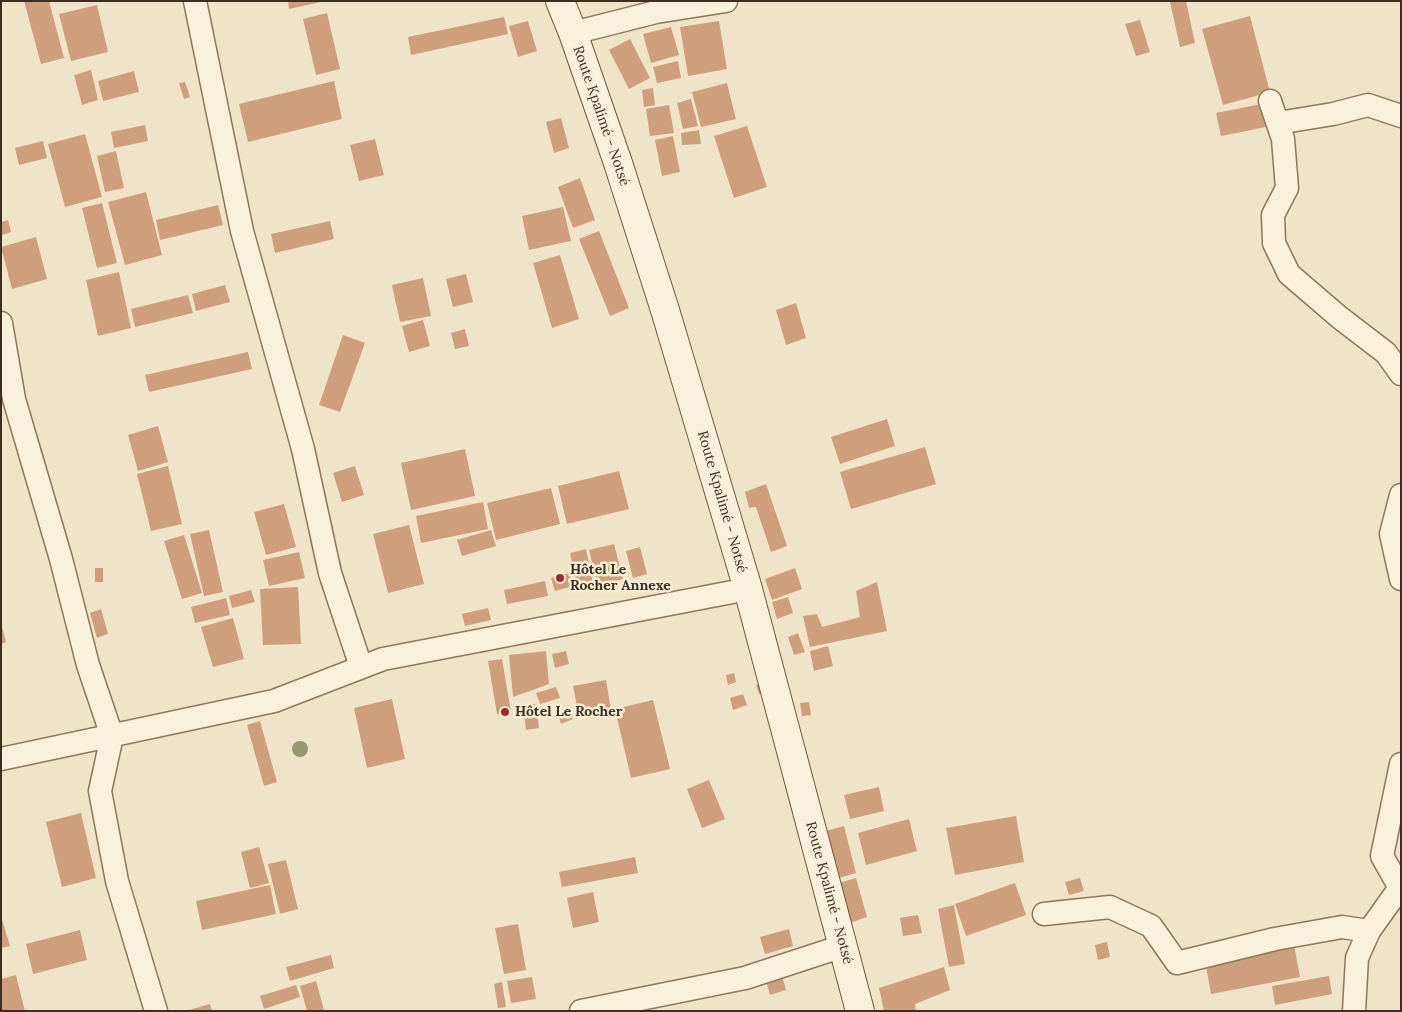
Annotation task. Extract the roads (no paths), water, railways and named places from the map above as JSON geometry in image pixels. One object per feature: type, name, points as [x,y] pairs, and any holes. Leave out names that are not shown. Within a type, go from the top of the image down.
[{"type":"main road","name":"Route Kpalimé - Notsé","points":[[560,1],[574,33],[665,310],[748,590],[860,1011]]},
{"type":"street","points":[[195,1],[242,231],[303,449],[330,573],[361,667]]},
{"type":"street","points":[[574,33],[656,12],[726,1]]},
{"type":"street","points":[[1270,102],[1283,139],[1287,188],[1273,214],[1274,243],[1290,274],[1339,317],[1386,353],[1401,374]]},
{"type":"street","points":[[1278,123],[1333,114],[1368,104],[1401,116]]},
{"type":"street","points":[[1,323],[14,399],[61,560],[88,665],[112,736],[100,790],[116,881],[156,1011]]},
{"type":"street","points":[[1401,495],[1391,534],[1401,579]]},
{"type":"street","points":[[1,760],[274,701],[383,658],[748,590]]},
{"type":"street","points":[[1354,1011],[1357,958],[1370,931],[1400,886],[1382,856],[1401,764]]},
{"type":"street","points":[[1044,914],[1110,907],[1152,926],[1177,963],[1275,940],[1342,927],[1370,931]]},
{"type":"street","points":[[581,1011],[745,978],[843,946]]},
{"type":"place","name":"Hôtel Le Rocher Annexe","points":[[560,578]]},
{"type":"place","name":"Hôtel Le Rocher","points":[[505,712]]}]
